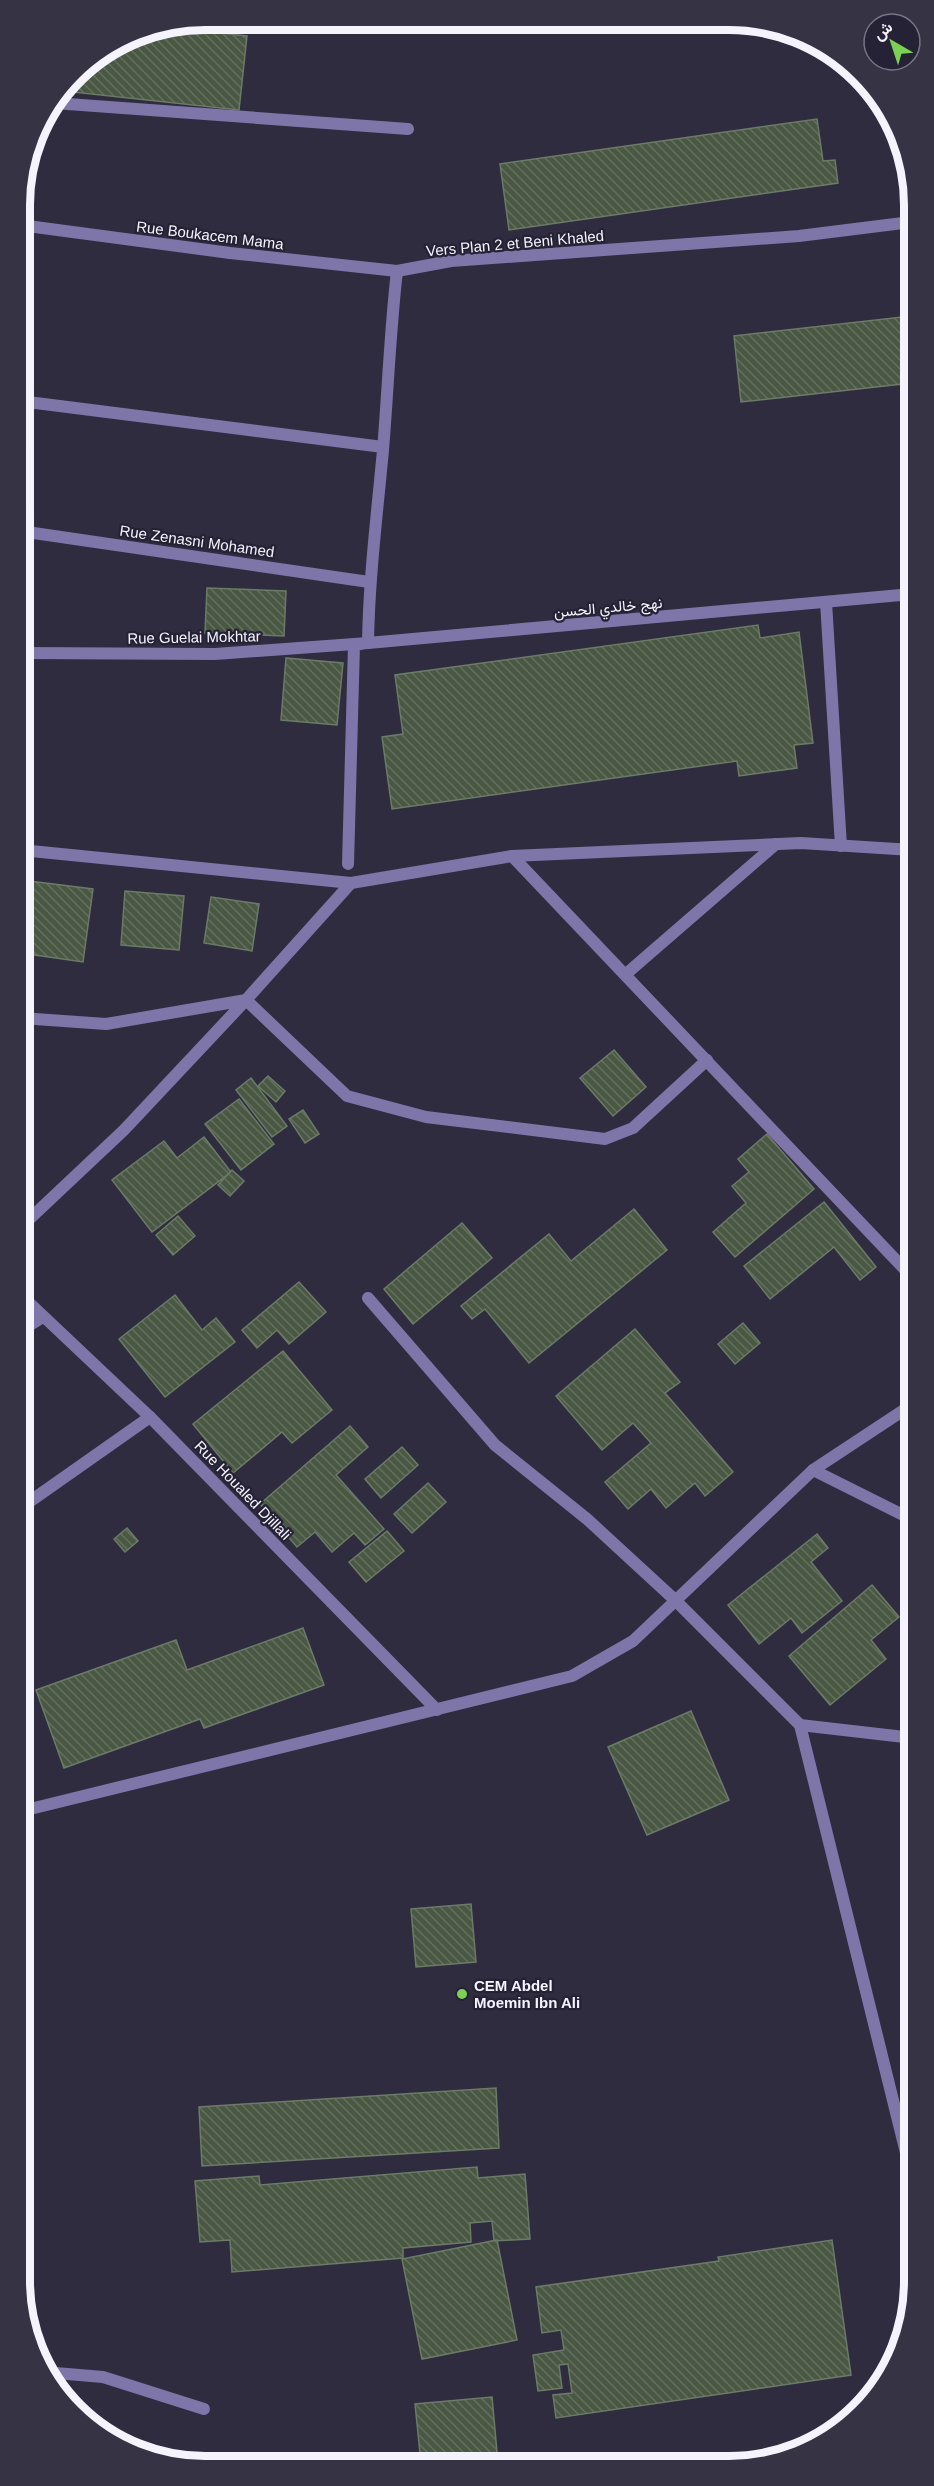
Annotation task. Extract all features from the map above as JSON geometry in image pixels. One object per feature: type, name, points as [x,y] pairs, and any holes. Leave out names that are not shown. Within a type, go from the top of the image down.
[{"type":"street","points":[[62,104],[408,129]]},
{"type":"street","name":"Vers Plan 2 et Beni Khaled","points":[[397,271],[451,261],[799,236],[904,223]]},
{"type":"street","name":"Rue Boukacem Mama","points":[[30,226],[230,253],[397,271]]},
{"type":"street","points":[[348,864],[354,645],[368,643],[369,582],[383,447],[389,343],[397,271]]},
{"type":"street","points":[[30,402],[383,447]]},
{"type":"street","name":"Rue Zenasni Mohamed","points":[[30,532],[369,582]]},
{"type":"street","name":"نهج خالدي الحسن","points":[[368,643],[904,595]]},
{"type":"street","points":[[826,602],[841,846]]},
{"type":"street","name":"Rue Guelai Mokhtar","points":[[30,652],[215,654],[368,643]]},
{"type":"street","points":[[626,974],[776,844]]},
{"type":"street","points":[[30,851],[351,883],[512,856],[776,844],[904,850]]},
{"type":"street","points":[[512,856],[904,1268]]},
{"type":"street","points":[[30,1219],[124,1130],[246,1000],[351,883]]},
{"type":"street","points":[[246,1000],[347,1096],[426,1117],[605,1139],[633,1128],[707,1060]]},
{"type":"street","points":[[30,1019],[106,1024],[246,1000]]},
{"type":"street","points":[[368,1298],[495,1445],[587,1519],[675,1600],[800,1725],[904,2145]]},
{"type":"street","name":"Rue Houaled Djillali","points":[[30,1304],[150,1417],[437,1710]]},
{"type":"street","points":[[30,1325],[43,1317]]},
{"type":"street","points":[[30,1809],[572,1676],[633,1641],[813,1470],[904,1410]]},
{"type":"street","points":[[30,1501],[150,1417]]},
{"type":"street","points":[[813,1470],[904,1516]]},
{"type":"street","points":[[800,1725],[904,1737]]},
{"type":"street","points":[[56,2373],[103,2377],[204,2409]]},
{"type":"building","points":[[193,30],[247,36],[239,110],[71,92],[90,73],[117,53],[149,39]]},
{"type":"building","points":[[817,119],[823,161],[835,160],[838,183],[509,230],[500,164]]},
{"type":"building","points":[[904,317],[904,384],[741,402],[734,336]]},
{"type":"building","points":[[207,588],[286,591],[284,636],[205,633]]},
{"type":"building","points":[[758,625],[760,638],[799,632],[813,743],[794,745],[797,768],[739,776],[737,761],[392,809],[382,737],[403,734],[395,675]]},
{"type":"building","points":[[286,658],[343,663],[337,725],[281,720]]},
{"type":"building","points":[[30,881],[93,889],[83,962],[30,954]]},
{"type":"building","points":[[125,891],[184,896],[179,950],[121,945]]},
{"type":"building","points":[[211,897],[259,904],[252,951],[204,943]]},
{"type":"building","points":[[614,1050],[646,1087],[613,1116],[580,1078]]},
{"type":"building","points":[[268,1076],[285,1091],[276,1102],[258,1086]]},
{"type":"building","points":[[251,1078],[287,1126],[272,1137],[236,1090]]},
{"type":"building","points":[[239,1099],[274,1144],[241,1170],[205,1124]]},
{"type":"building","points":[[303,1110],[319,1134],[305,1143],[289,1119]]},
{"type":"building","points":[[767,1134],[814,1189],[735,1257],[713,1232],[746,1203],[732,1186],[749,1172],[738,1159]]},
{"type":"building","points":[[204,1137],[231,1172],[152,1232],[112,1180],[164,1141],[177,1158]]},
{"type":"building","points":[[232,1170],[244,1181],[230,1196],[218,1185]]},
{"type":"building","points":[[824,1202],[876,1267],[860,1280],[834,1247],[770,1299],[744,1266]]},
{"type":"building","points":[[634,1209],[667,1250],[529,1363],[485,1309],[472,1319],[461,1306],[549,1234],[571,1261]]},
{"type":"building","points":[[178,1216],[195,1236],[173,1255],[156,1235]]},
{"type":"building","points":[[462,1223],[492,1258],[413,1324],[384,1289]]},
{"type":"building","points":[[299,1282],[326,1312],[289,1344],[277,1330],[257,1348],[242,1330]]},
{"type":"building","points":[[175,1295],[202,1330],[216,1318],[235,1342],[165,1397],[119,1339]]},
{"type":"building","points":[[743,1323],[760,1343],[735,1364],[718,1344]]},
{"type":"building","points":[[635,1329],[680,1382],[665,1393],[733,1472],[705,1496],[695,1483],[666,1508],[651,1489],[628,1509],[605,1482],[651,1443],[633,1423],[602,1450],[556,1396]]},
{"type":"building","points":[[283,1351],[332,1410],[292,1443],[282,1432],[233,1473],[193,1424]]},
{"type":"building","points":[[350,1426],[368,1447],[336,1475],[384,1529],[365,1545],[354,1533],[332,1552],[315,1532],[297,1547],[260,1504]]},
{"type":"building","points":[[402,1447],[418,1465],[381,1498],[365,1479]]},
{"type":"building","points":[[428,1483],[446,1502],[412,1533],[394,1514]]},
{"type":"building","points":[[127,1528],[138,1541],[125,1552],[114,1539]]},
{"type":"building","points":[[387,1531],[404,1551],[366,1582],[349,1562]]},
{"type":"building","points":[[817,1534],[828,1548],[811,1562],[842,1601],[802,1633],[791,1618],[759,1644],[728,1605]]},
{"type":"building","points":[[872,1585],[899,1617],[871,1640],[886,1659],[830,1705],[789,1656]]},
{"type":"building","points":[[303,1628],[324,1685],[204,1728],[200,1719],[64,1768],[36,1690],[176,1640],[187,1670]]},
{"type":"building","points":[[691,1711],[729,1800],[647,1835],[608,1747]]},
{"type":"building","points":[[471,1904],[476,1962],[416,1967],[411,1909]]},
{"type":"building","points":[[496,2088],[499,2148],[202,2166],[199,2107]]},
{"type":"building","points":[[477,2167],[478,2178],[525,2174],[530,2239],[494,2241],[492,2221],[470,2223],[471,2242],[403,2248],[403,2258],[232,2272],[230,2240],[200,2242],[195,2181],[259,2176],[260,2185]]},
{"type":"building","points":[[497,2240],[517,2340],[422,2359],[402,2259]]},
{"type":"building","points":[[832,2240],[851,2375],[556,2418],[553,2395],[572,2393],[568,2364],[559,2365],[562,2388],[538,2391],[533,2355],[564,2350],[561,2330],[542,2333],[536,2287],[719,2261],[718,2257]]},
{"type":"building","points":[[492,2397],[497,2456],[420,2456],[415,2404]]},
{"type":"place","name":"CEM Abdel Moemin Ibn Ali","points":[[462,1994]]}]
